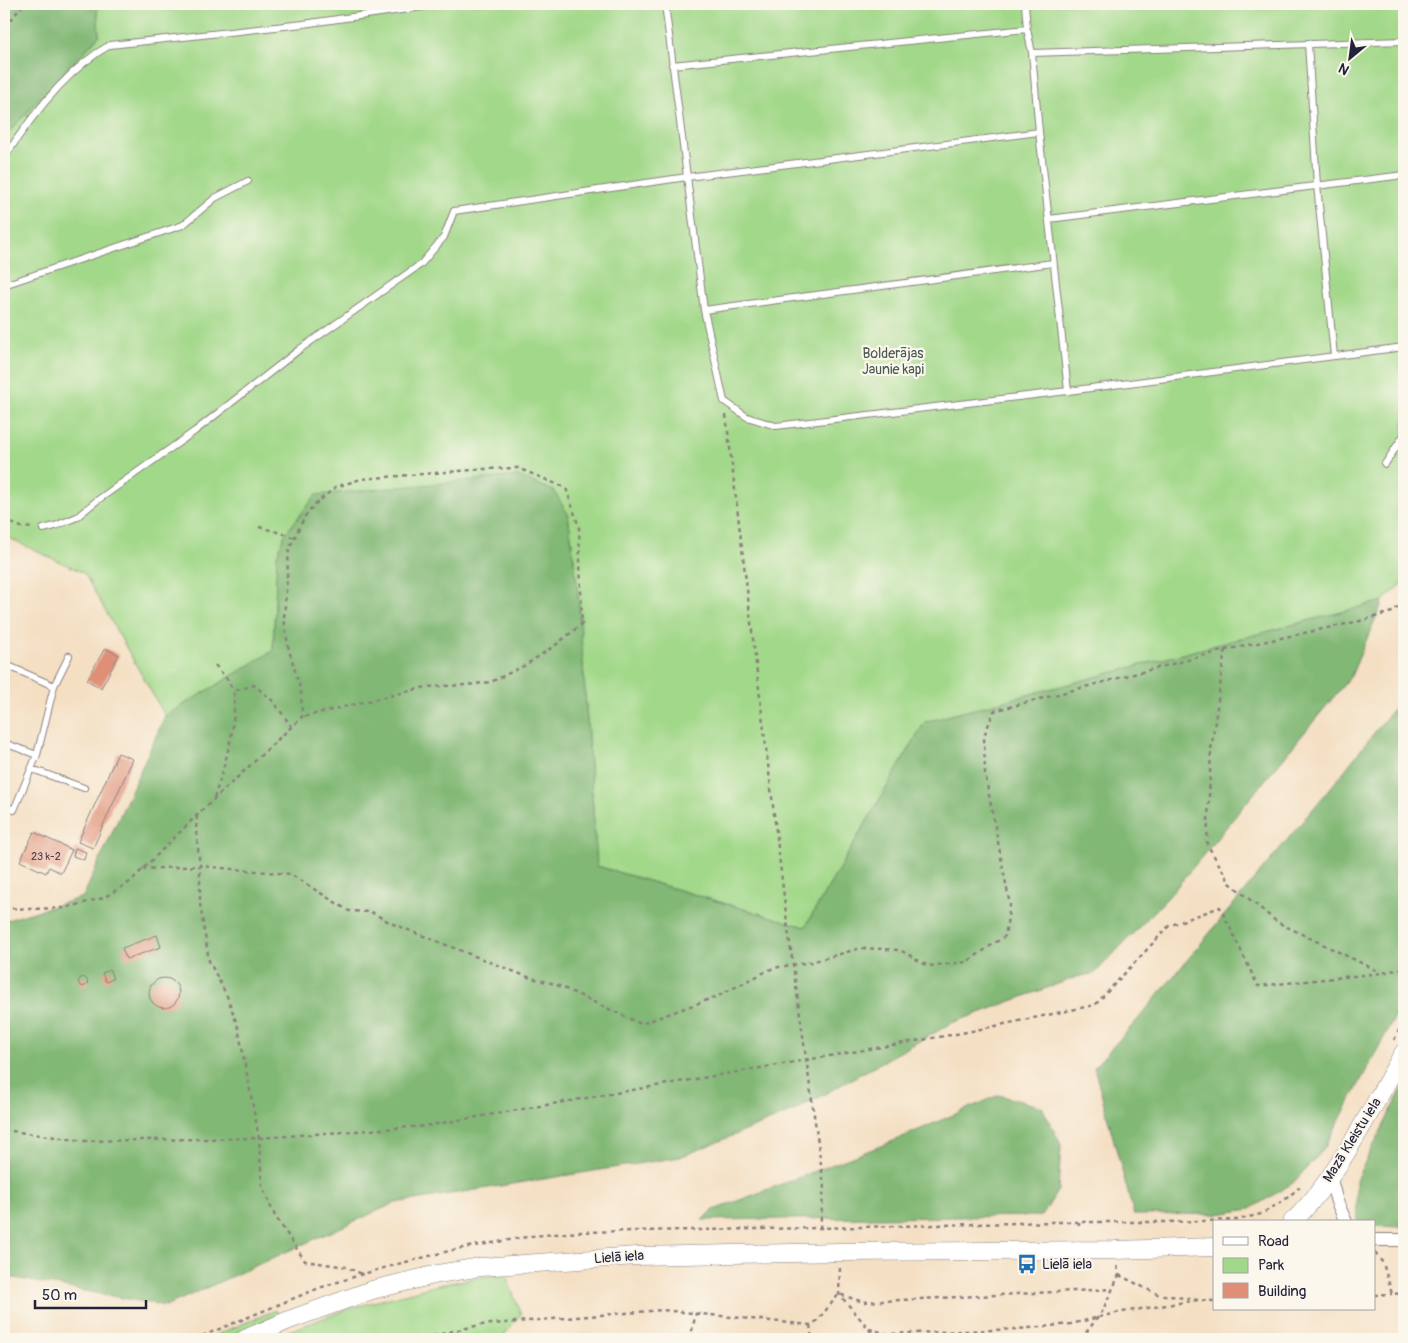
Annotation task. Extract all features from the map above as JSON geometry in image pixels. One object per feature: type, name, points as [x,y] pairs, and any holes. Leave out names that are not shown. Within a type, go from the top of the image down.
[{"type":"main road","name":"Mazā Kleistu iela","points":[[1294,1220],[1307,1207],[1330,1176],[1354,1139],[1397,1049]]},
{"type":"main road","name":"Lielā iela","points":[[245,1339],[289,1320],[372,1290],[472,1268],[636,1256],[1213,1247]]},
{"type":"street","points":[[1330,1176],[1345,1220]]},
{"type":"street","points":[[1376,1240],[1404,1240]]},
{"type":"lane","points":[[4,158],[58,86],[98,52],[110,45],[303,24],[444,4]]},
{"type":"lane","points":[[665,4],[704,310],[724,401],[747,417],[776,426],[1068,391],[1404,347]]},
{"type":"lane","points":[[1025,4],[1027,29],[1032,53],[1068,391]]},
{"type":"lane","points":[[672,65],[1027,29]]},
{"type":"lane","points":[[1032,53],[1404,41]]},
{"type":"lane","points":[[1308,43],[1317,185],[1334,356]]},
{"type":"lane","points":[[43,529],[77,517],[95,502],[195,431],[300,349],[421,264],[444,237],[454,210],[687,177],[1039,132]]},
{"type":"lane","points":[[1049,219],[1404,175]]},
{"type":"lane","points":[[4,285],[183,225],[215,198],[248,180]]},
{"type":"lane","points":[[704,310],[1053,263]]},
{"type":"lane","points":[[1385,464],[1404,435]]},
{"type":"lane","points":[[4,805],[14,810],[32,769],[54,686],[69,656]]},
{"type":"lane","points":[[4,664],[54,686]]},
{"type":"lane","points":[[4,743],[37,755]]},
{"type":"lane","points":[[32,769],[84,788]]},
{"type":"path","points":[[4,25],[11,20],[23,4]]},
{"type":"path","points":[[724,401],[787,922],[824,1186],[820,1228]]},
{"type":"path","points":[[4,908],[65,908],[102,898],[130,882],[197,815],[302,717],[426,687],[491,682],[524,666],[557,644],[582,624],[579,527],[566,488],[518,468],[484,468],[361,479],[336,487],[314,505],[305,516],[289,549],[284,618],[288,646],[301,692],[302,717]]},
{"type":"path","points":[[4,520],[21,527],[43,529]]},
{"type":"path","points":[[259,528],[294,538]]},
{"type":"path","points":[[142,869],[200,866],[290,874],[350,911],[371,912],[393,924],[518,973],[555,984],[641,1024],[718,996],[773,968],[811,962],[861,948],[900,950],[928,966],[967,962],[1005,936],[1010,905],[984,774],[984,736],[994,712],[1225,650],[1360,621],[1392,612],[1404,602]]},
{"type":"path","points":[[1225,650],[1211,750],[1207,844],[1230,883],[1277,922],[1382,973]]},
{"type":"path","points":[[214,799],[228,754],[235,712],[234,691],[215,665]]},
{"type":"path","points":[[234,691],[254,685],[273,701],[291,726]]},
{"type":"path","points":[[197,815],[196,830],[200,866],[200,904],[209,961],[227,996],[238,1027],[259,1138],[262,1186],[275,1216],[305,1261],[346,1267],[363,1274]]},
{"type":"path","points":[[4,1130],[84,1141],[259,1138],[426,1126],[962,1032],[1095,1005],[1169,926],[1220,907],[1258,986],[1382,973],[1404,968]]},
{"type":"path","points":[[1397,1049],[1404,1022]]},
{"type":"path","points":[[1237,1220],[1261,1214],[1283,1201],[1302,1186]]},
{"type":"path","points":[[195,1339],[319,1288],[363,1274],[457,1249],[532,1236],[633,1230],[1213,1221]]},
{"type":"path","points":[[1079,1222],[1079,1230]]},
{"type":"path","points":[[1081,1339],[1102,1312],[1119,1275],[1115,1250]]},
{"type":"path","points":[[418,1339],[480,1325],[662,1310],[810,1325],[817,1321],[839,1294],[840,1252]]},
{"type":"path","points":[[1376,1254],[1383,1263],[1392,1294]]},
{"type":"path","points":[[1119,1275],[1157,1294],[1213,1301]]},
{"type":"path","points":[[839,1294],[863,1302],[1112,1289]]},
{"type":"path","points":[[1376,1295],[1404,1293]]},
{"type":"path","points":[[839,1294],[869,1329],[875,1339]]},
{"type":"path","points":[[869,1329],[888,1334],[1008,1329],[1071,1324],[1135,1310],[1198,1300]]},
{"type":"path","points":[[690,1339],[696,1313]]},
{"type":"path","points":[[810,1325],[812,1339]]},
{"type":"green space","points":[[4,4],[97,4],[99,36],[4,137]]},
{"type":"green space","name":"Bolderājas Jaunie kapi","points":[[97,4],[1404,4],[1404,582],[1383,601],[925,722],[805,927],[597,866],[578,591],[568,514],[277,555],[273,651],[165,716],[84,573],[4,536],[4,137],[99,36]]},
{"type":"green space","points":[[518,476],[554,491],[568,514],[578,591],[597,866],[805,927],[925,722],[1383,601],[1351,676],[1171,894],[1095,973],[1077,977],[952,1023],[794,1111],[680,1157],[395,1203],[166,1306],[4,1276],[4,921],[83,897],[165,716],[273,651],[277,555],[285,534],[316,495]]},
{"type":"green space","points":[[1404,695],[1404,1000],[1324,1149],[1293,1183],[1250,1209],[1218,1214],[1134,1215],[1094,1067],[1134,1024],[1337,780]]},
{"type":"green space","points":[[1404,1085],[1404,1227],[1376,1226],[1376,1220],[1357,1220],[1356,1180]]},
{"type":"green space","points":[[999,1095],[1042,1107],[1061,1145],[1058,1190],[1042,1216],[702,1220],[714,1210],[891,1142]]},
{"type":"green space","points":[[505,1273],[521,1314],[501,1339],[268,1339],[348,1309],[438,1285]]},
{"type":"green space","points":[[276,1310],[278,1315],[221,1339],[206,1339]]},
{"type":"building","points":[[105,648],[119,655],[101,688],[87,680]]},
{"type":"building","points":[[118,753],[133,759],[93,848],[78,842]]},
{"type":"building","points":[[34,832],[72,850],[61,873],[49,867],[46,873],[20,861]]},
{"type":"building","points":[[75,848],[86,852],[84,860],[73,856]]},
{"type":"building","points":[[157,935],[161,947],[126,959],[122,948]]},
{"type":"building","points":[[110,970],[113,979],[106,982],[102,973]]},
{"type":"building","points":[[83,977],[88,982],[83,987],[78,982]]},
{"type":"building","points":[[164,978],[170,979],[178,987],[178,999],[170,1007],[164,1008],[158,1007],[150,999],[149,993],[150,987],[158,979]]},
{"type":"place","name":"Lielā iela","points":[[1027,1264]]}]
